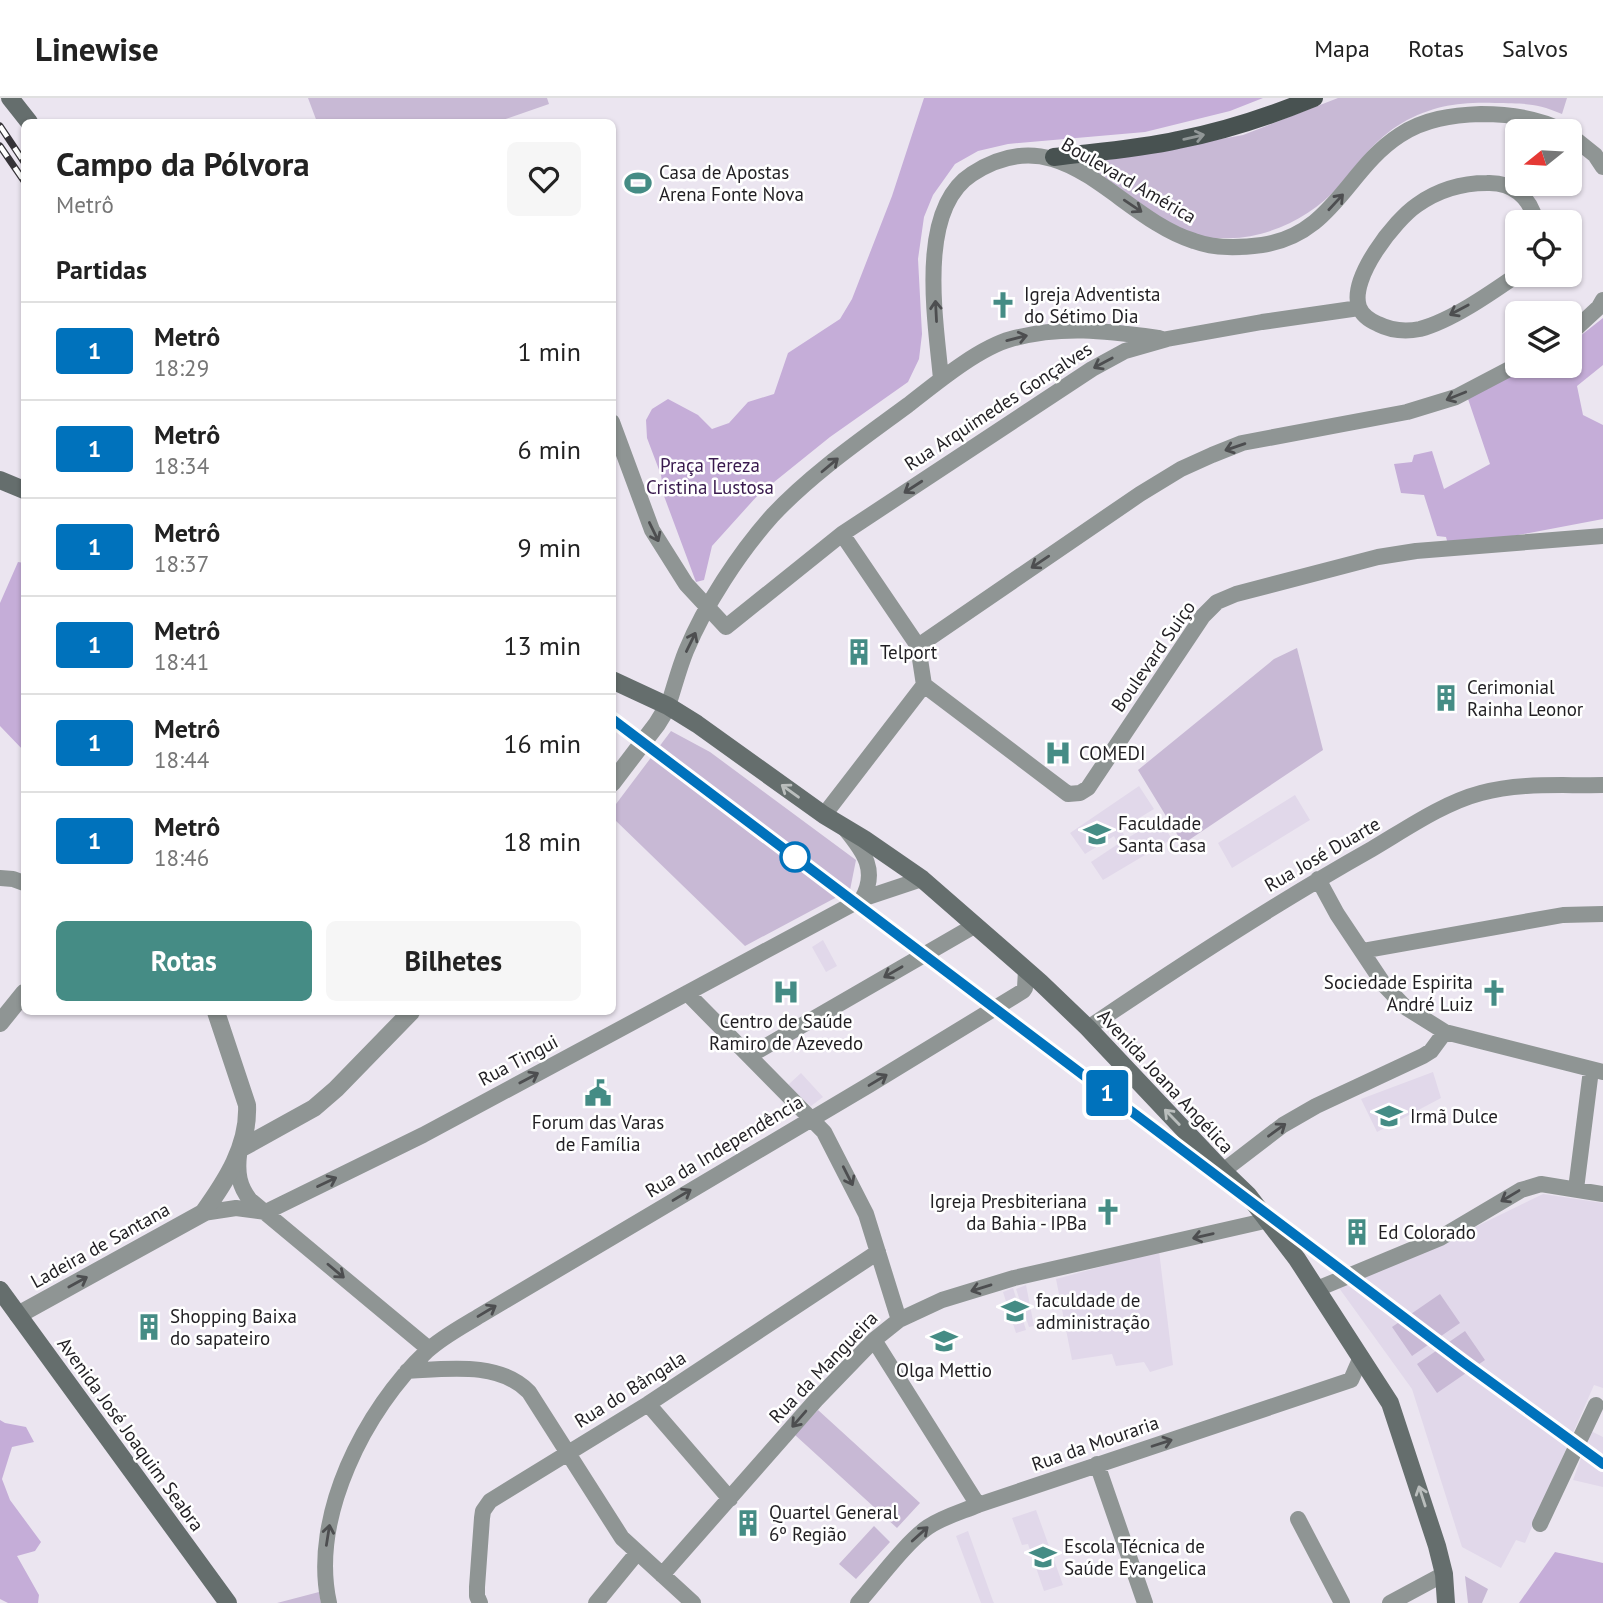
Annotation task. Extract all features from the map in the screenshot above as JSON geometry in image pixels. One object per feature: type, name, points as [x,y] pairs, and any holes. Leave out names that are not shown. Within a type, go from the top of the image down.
[{"type":"main road","points":[[10,98],[27,119]]},
{"type":"main road","points":[[1054,158],[1176,141],[1227,129],[1314,98]]},
{"type":"main road","points":[[0,480],[21,489]]},
{"type":"main road","name":"Avenida Joana Angélica","points":[[616,682],[668,706],[697,724],[824,815],[922,879],[1088,1028],[1248,1195],[1269,1220],[1317,1289],[1396,1416],[1444,1574],[1446,1603]]},
{"type":"main road","name":"Avenida José Joaquim Seabra","points":[[0,1290],[228,1603]]},
{"type":"street","name":"Boulevard América","points":[[941,379],[934,274],[936,236],[943,212],[954,191],[969,176],[991,163],[1021,155],[1038,154],[1054,158],[1191,241],[1214,247],[1241,248],[1292,237],[1312,225],[1335,204],[1382,149],[1399,135],[1419,125],[1441,117],[1489,114],[1528,119]]},
{"type":"street","points":[[1582,145],[1595,155],[1603,167]]},
{"type":"street","points":[[1505,283],[1423,328],[1408,331],[1391,330],[1368,319],[1359,308],[1360,285],[1383,239],[1398,220],[1419,204],[1443,191],[1468,183],[1497,183],[1512,186],[1524,197],[1532,210]]},
{"type":"street","points":[[1582,323],[1603,300]]},
{"type":"street","name":"Rua Arquimedes Gonçalves","points":[[708,608],[726,627],[842,534],[1092,369],[1125,351],[1167,339],[1359,308]]},
{"type":"street","points":[[616,778],[668,706],[687,649],[708,608],[745,551],[772,516],[859,442],[941,379],[1007,340],[1027,335],[1088,329],[1167,339]]},
{"type":"street","points":[[918,646],[1140,494],[1181,469],[1242,443],[1407,412],[1456,397],[1505,371]]},
{"type":"street","points":[[616,433],[652,530],[674,568],[708,608]]},
{"type":"street","points":[[824,815],[924,685],[918,646],[842,534]]},
{"type":"street","name":"Boulevard Suiço","points":[[924,685],[1068,794],[1080,793],[1088,788],[1202,616],[1217,602],[1236,594],[1378,557],[1416,551],[1603,536]]},
{"type":"street","name":"Rua José Duarte","points":[[1088,1028],[1198,953],[1318,879],[1436,813],[1478,793],[1504,787],[1603,785]]},
{"type":"street","points":[[846,830],[860,848],[869,868],[868,888],[862,899]]},
{"type":"street","points":[[0,878],[13,878],[21,882]]},
{"type":"street","name":"Rua Tingui","points":[[266,1212],[423,1135],[862,899],[922,879]]},
{"type":"street","points":[[1318,879],[1385,986],[1405,1007],[1445,1032],[1597,1071],[1576,1189]]},
{"type":"street","points":[[1362,951],[1563,915],[1603,914]]},
{"type":"street","points":[[749,1056],[974,926]]},
{"type":"street","name":"Rua da Independência","points":[[329,1603],[324,1571],[326,1539],[344,1476],[393,1388],[429,1349],[481,1315],[1023,991],[1026,970]]},
{"type":"street","points":[[687,993],[824,1132],[866,1214],[899,1320]]},
{"type":"street","points":[[0,1023],[21,997]]},
{"type":"street","points":[[217,1015],[247,1105],[263,1122],[281,1127]]},
{"type":"street","points":[[408,1015],[336,1090],[314,1108],[240,1149],[238,1173],[240,1184],[250,1200],[429,1349]]},
{"type":"street","points":[[1223,1171],[1283,1125],[1316,1106],[1431,1051],[1445,1032]]},
{"type":"street","name":"Ladeira de Santana","points":[[203,1213],[229,1173],[240,1149],[247,1127],[247,1105]]},
{"type":"street","points":[[1317,1289],[1440,1238],[1521,1190],[1541,1184],[1603,1194]]},
{"type":"street","name":"Ladeira de Santana","points":[[18,1315],[203,1213],[236,1208],[266,1212]]},
{"type":"street","name":"Rua da Mangueira","points":[[662,1575],[813,1403],[874,1340],[899,1320],[942,1300],[1014,1278],[1269,1220]]},
{"type":"street","name":"Rua do Bângala","points":[[480,1603],[477,1596],[478,1566],[482,1518],[486,1505],[649,1404],[878,1252]]},
{"type":"street","points":[[874,1340],[978,1505]]},
{"type":"street","name":"Rua da Mouraria","points":[[858,1603],[925,1529],[978,1505],[1351,1380],[1361,1357]]},
{"type":"street","points":[[407,1371],[474,1369],[521,1384],[529,1392],[611,1523],[637,1553],[693,1603]]},
{"type":"street","points":[[649,1404],[730,1499]]},
{"type":"street","points":[[1540,1524],[1596,1405]]},
{"type":"street","points":[[1587,1423],[1603,1431]]},
{"type":"street","points":[[1097,1464],[1145,1603]]},
{"type":"street","points":[[1298,1519],[1342,1603]]},
{"type":"street","points":[[596,1603],[637,1553]]},
{"type":"street","points":[[1390,1603],[1444,1574]]},
{"type":"shaded area","points":[[308,98],[547,98],[549,104],[506,119],[316,119]]},
{"type":"shaded area","points":[[1338,98],[1567,98],[1562,114],[1529,104],[1482,103],[1459,104],[1425,112],[1402,123],[1376,143],[1339,186],[1316,207],[1288,224],[1257,235],[1202,238],[1181,231],[1096,174],[1096,166],[1101,161],[1243,135]]},
{"type":"shaded area","points":[[1297,648],[1323,750],[1183,844],[1138,770],[1274,659]]},
{"type":"shaded area","points":[[671,731],[710,752],[856,860],[850,890],[745,946],[616,821],[616,804]]},
{"type":"shaded area","name":"Faculdade Santa Casa","points":[[1139,786],[1154,809],[1121,829],[1126,839],[1159,819],[1172,839],[1103,880],[1091,862],[1118,844],[1114,836],[1085,854],[1070,833]]},
{"type":"shaded area","points":[[1295,795],[1310,820],[1232,868],[1218,843]]},
{"type":"shaded area","points":[[823,940],[837,966],[826,972],[812,947]]},
{"type":"shaded area","name":"Irmã Dulce","points":[[1433,1072],[1441,1098],[1377,1132],[1361,1099]]},
{"type":"shaded area","points":[[801,1073],[823,1097],[811,1106],[788,1085]]},
{"type":"shaded area","points":[[1543,1194],[1603,1203],[1603,1388],[1594,1385],[1525,1543],[1516,1540],[1501,1568],[1462,1547],[1412,1389],[1339,1288]]},
{"type":"shaded area","points":[[1159,1251],[1173,1365],[1150,1372],[1144,1362],[1116,1366],[1112,1354],[1072,1360],[1056,1279]]},
{"type":"shaded area","points":[[1026,1285],[1034,1326],[1029,1327],[1016,1289]]},
{"type":"shaded area","name":"faculdade de administração","points":[[1013,1288],[1026,1330],[1016,1333],[1003,1292]]},
{"type":"shaded area","points":[[1440,1294],[1460,1323],[1412,1356],[1392,1327]]},
{"type":"shaded area","points":[[1465,1331],[1485,1360],[1437,1393],[1417,1364]]},
{"type":"shaded area","points":[[818,1410],[920,1503],[897,1528],[795,1435]]},
{"type":"shaded area","points":[[1591,1431],[1603,1437],[1603,1487],[1573,1480]]},
{"type":"shaded area","name":"Escola Técnica de Saúde Evangelica","points":[[1036,1510],[1063,1585],[1044,1591],[1028,1544],[1022,1545],[1012,1518]]},
{"type":"shaded area","points":[[874,1526],[890,1542],[856,1579],[839,1564]]},
{"type":"shaded area","points":[[968,1531],[994,1603],[981,1603],[956,1536]]},
{"type":"shaded area","points":[[1465,1576],[1488,1589],[1482,1603],[1468,1603]]},
{"type":"shaded area","points":[[319,1592],[321,1603],[277,1603]]},
{"type":"green space","name":"Praça Tereza Cristina Lustosa","points":[[924,98],[1263,98],[1230,111],[1145,132],[1008,144],[978,151],[955,164],[933,195],[924,217],[918,259],[922,334],[919,359],[908,382],[830,437],[758,495],[712,546],[704,580],[696,582],[664,496],[661,475],[647,438],[646,420],[652,409],[668,399],[698,415],[712,429],[729,423],[748,402],[774,394],[788,353],[840,319],[852,299],[892,196]]},
{"type":"green space","points":[[1603,318],[1603,365],[1577,386],[1583,415],[1603,425],[1603,519],[1449,548],[1446,537],[1437,536],[1424,495],[1401,493],[1394,464],[1412,462],[1414,455],[1432,451],[1444,489],[1490,464],[1467,396],[1505,377],[1582,378],[1582,335]]},
{"type":"green space","points":[[18,562],[21,562],[21,748],[0,726],[0,603]]},
{"type":"green space","points":[[0,1420],[26,1427],[34,1442],[12,1447],[2,1479],[10,1500],[41,1542],[35,1551],[17,1556],[39,1595],[38,1603],[8,1603],[0,1599]]},
{"type":"green space","points":[[1555,1552],[1603,1563],[1603,1603],[1519,1603]]},
{"type":"railway","points":[[0,126],[21,158]]},
{"type":"railway","points":[[0,146],[21,177]]},
{"type":"metro line","name":"1","points":[[616,722],[1463,1362],[1603,1464]]},
{"type":"place","name":"Casa de Apostas Arena Fonte Nova","points":[[638,183]]},
{"type":"place","name":"Igreja Adventista do Sétimo Dia","points":[[1003,305]]},
{"type":"place","name":"Telport","points":[[859,652]]},
{"type":"place","name":"Cerimonial Rainha Leonor","points":[[1446,698]]},
{"type":"place","name":"COMEDI","points":[[1058,753]]},
{"type":"place","name":"Faculdade Santa Casa","points":[[1097,834]]},
{"type":"place","name":"Centro de Saúde Ramiro de Azevedo","points":[[786,992]]},
{"type":"place","name":"Sociedade Espirita André Luiz","points":[[1494,993]]},
{"type":"place","name":"Forum das Varas de Família","points":[[598,1093]]},
{"type":"place","name":"Irmã Dulce","points":[[1389,1116]]},
{"type":"place","name":"Igreja Presbiteriana da Bahia - IPBa","points":[[1108,1212]]},
{"type":"place","name":"Ed Colorado","points":[[1357,1232]]},
{"type":"place","name":"faculdade de administração","points":[[1015,1311]]},
{"type":"place","name":"Shopping Baixa do sapateiro","points":[[149,1327]]},
{"type":"place","name":"Olga Mettio","points":[[944,1341]]},
{"type":"place","name":"Quartel General 6º Região","points":[[748,1523]]},
{"type":"place","name":"Escola Técnica de Saúde Evangelica","points":[[1043,1557]]}]
